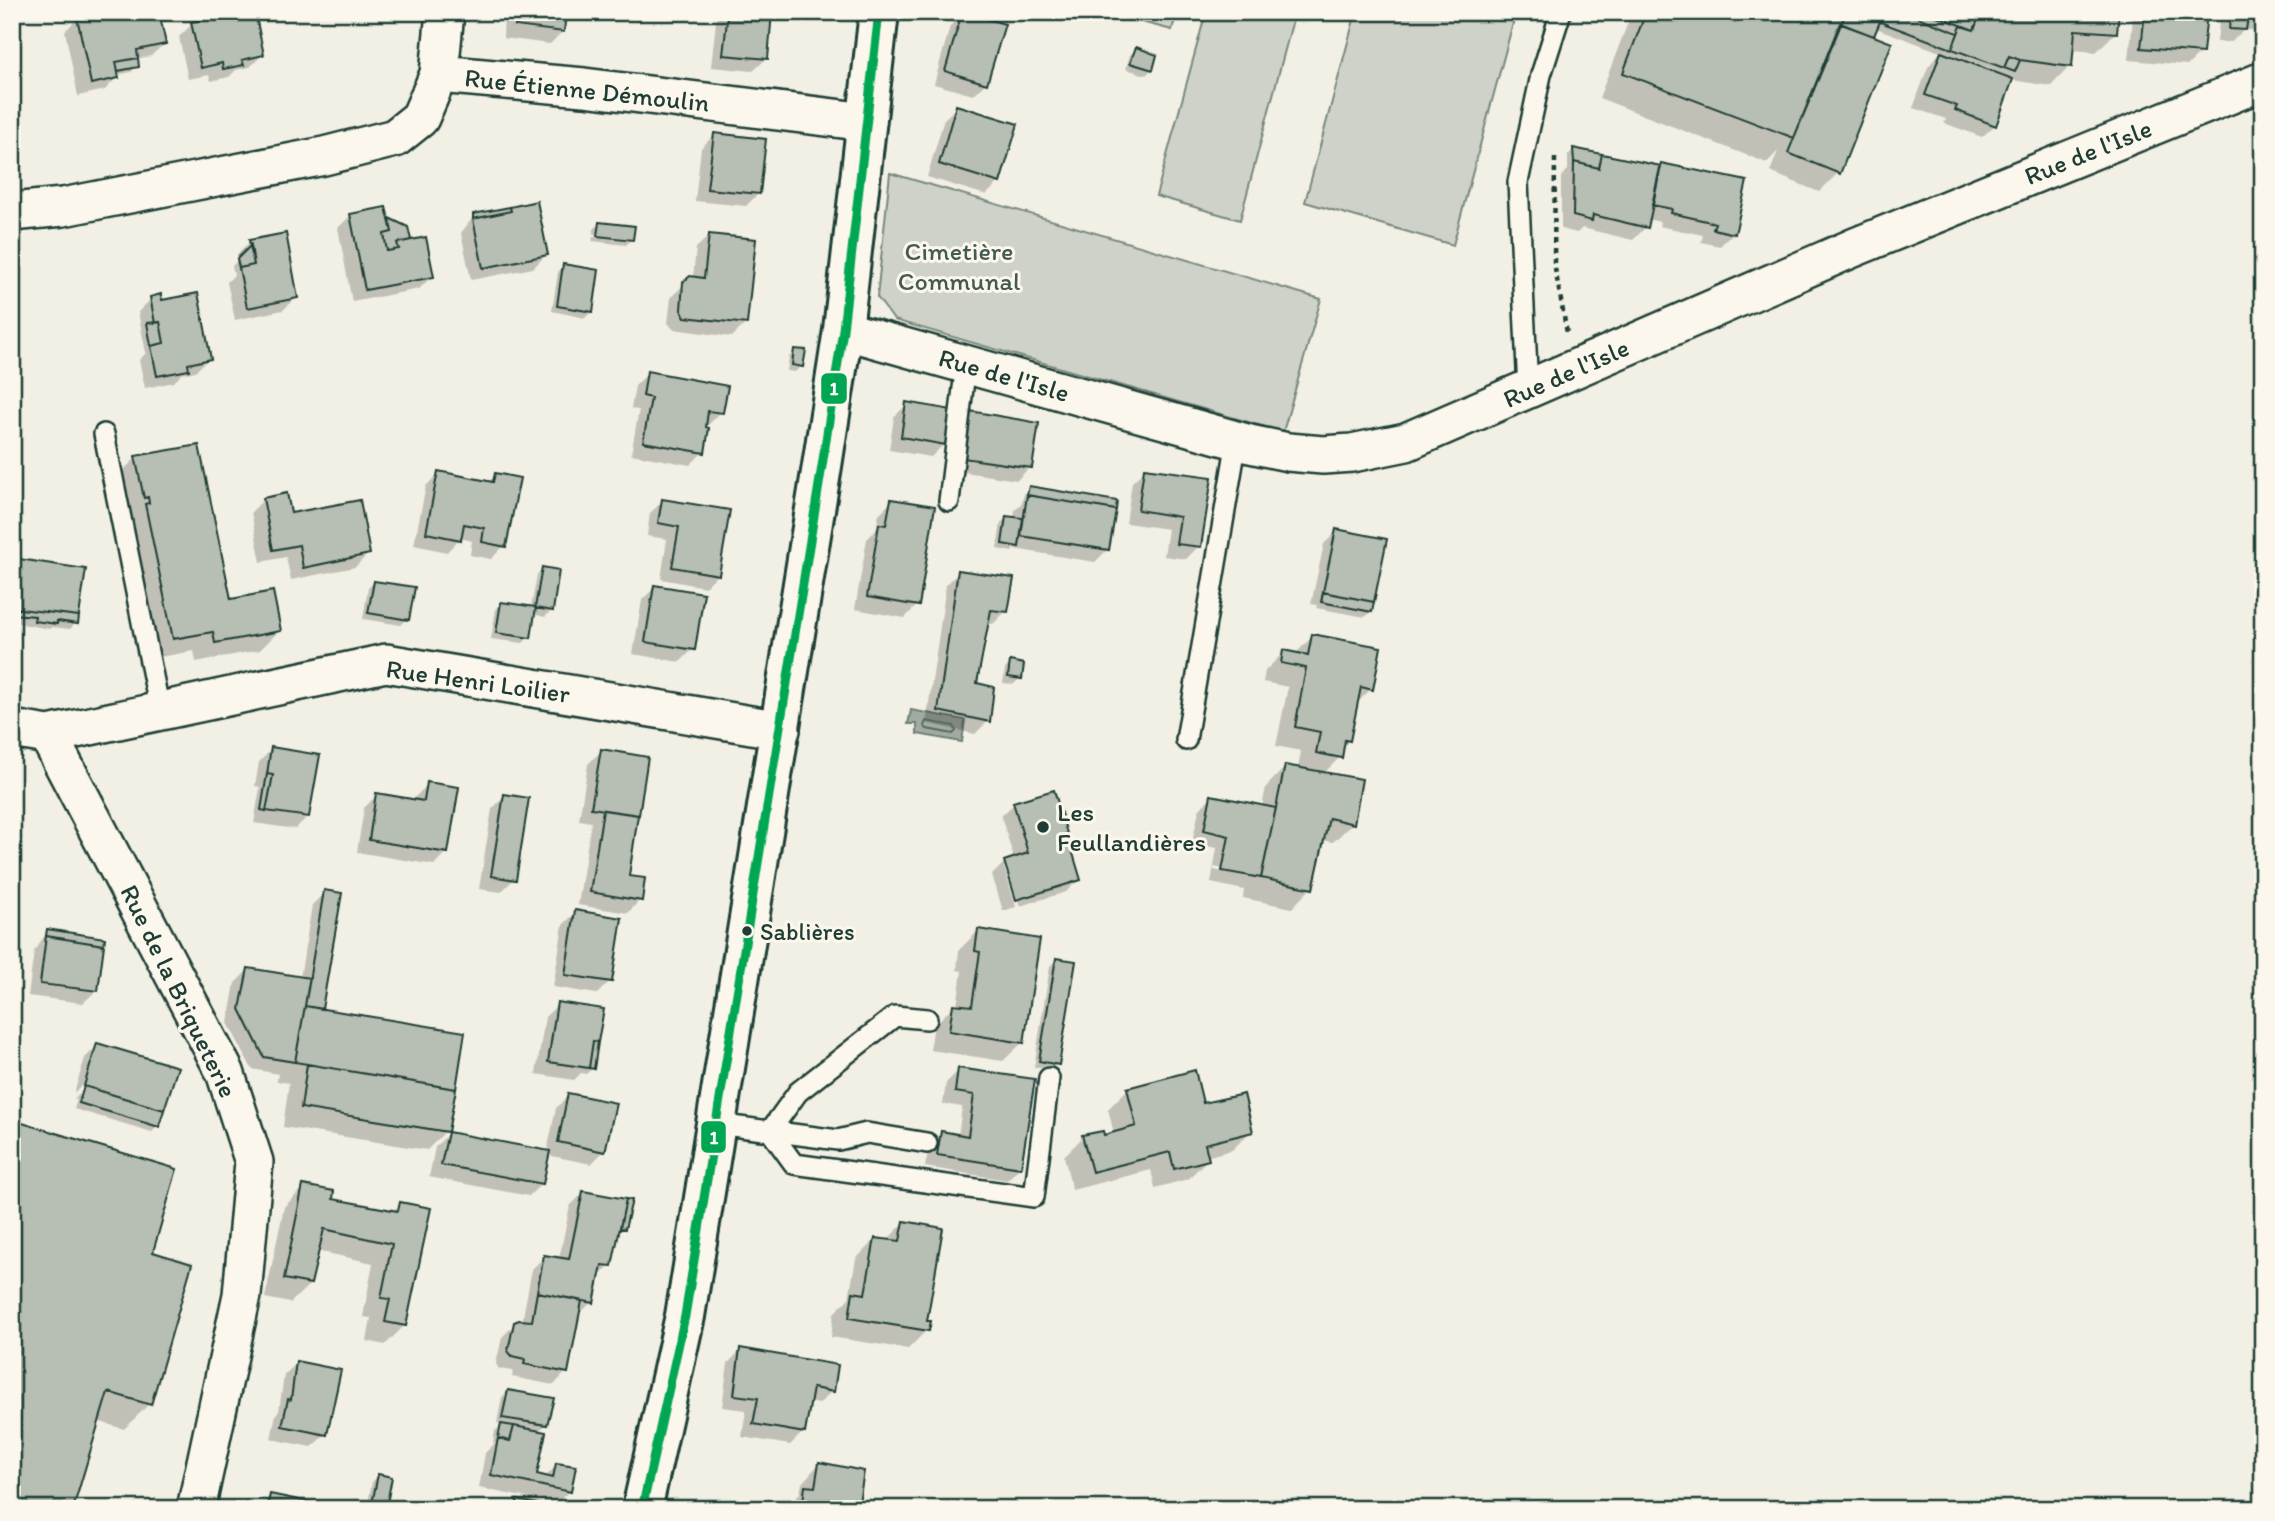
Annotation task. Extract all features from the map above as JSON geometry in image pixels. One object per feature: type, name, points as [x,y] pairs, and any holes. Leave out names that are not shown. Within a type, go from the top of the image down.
[{"type":"street","points":[[439,74],[445,12]]},
{"type":"street","points":[[642,1509],[685,1316],[781,730],[843,330],[879,12]]},
{"type":"street","name":"Rue Étienne Démoulin","points":[[13,210],[63,207],[324,156],[395,138],[420,118],[439,74],[583,87],[867,122]]},
{"type":"street","name":"Rue de l'Isle","points":[[843,330],[1288,452],[1323,455],[1381,449],[1435,431],[1853,248],[2263,81]]},
{"type":"street","name":"Rue Henri Loilier","points":[[12,729],[48,735],[386,663],[781,730]]},
{"type":"street","name":"Rue de la Briqueterie","points":[[48,735],[225,1072],[254,1162],[242,1295],[196,1509]]},
{"type":"lane","points":[[1528,390],[1518,182],[1541,75],[1561,12]]},
{"type":"lane","points":[[949,501],[966,364]]},
{"type":"lane","points":[[104,434],[160,711]]},
{"type":"lane","points":[[1186,740],[1237,440]]},
{"type":"lane","points":[[770,1131],[798,1093],[895,1016],[927,1019]]},
{"type":"lane","points":[[770,1131],[794,1164],[1034,1197],[1049,1078]]},
{"type":"lane","points":[[717,1124],[838,1140],[867,1133],[927,1143]]},
{"type":"path","points":[[1555,154],[1554,263],[1573,369]]},
{"type":"green space","points":[[1103,12],[1177,12],[1172,30]]},
{"type":"green space","points":[[1206,12],[1295,12],[1240,220],[1156,196]]},
{"type":"green space","points":[[1356,12],[1516,12],[1453,245],[1305,202]]},
{"type":"green space","name":"Cimetière Communal","points":[[890,173],[1321,299],[1283,432],[894,320],[877,297]]},
{"type":"water","points":[[911,710],[965,720],[962,742],[917,734],[917,724],[908,724]]},
{"type":"building","points":[[98,12],[159,12],[166,44],[137,50],[138,58],[116,62],[119,78],[91,84],[77,17]]},
{"type":"building","points":[[240,12],[255,12],[264,55],[242,60],[244,65],[223,69],[222,63],[201,68],[191,22]]},
{"type":"building","points":[[517,12],[566,12],[564,32],[515,26]]},
{"type":"building","points":[[728,12],[772,12],[768,59],[723,55]]},
{"type":"building","points":[[962,12],[1005,24],[987,84],[945,71]]},
{"type":"building","points":[[1646,12],[1846,12],[1794,138],[1623,73]]},
{"type":"building","points":[[1846,12],[1884,12],[1874,36],[1841,24]]},
{"type":"building","points":[[1884,12],[1905,12],[1958,33],[1952,49],[1880,22]]},
{"type":"building","points":[[1926,12],[1981,12],[1974,30]]},
{"type":"building","points":[[1981,12],[2119,12],[2117,33],[2075,30],[2072,67],[2009,56],[2004,68],[1952,49],[1961,26],[1974,30]]},
{"type":"building","points":[[2145,12],[2207,12],[2203,53],[2141,48]]},
{"type":"building","points":[[2231,12],[2263,12],[2263,17],[2248,17],[2246,30],[2229,29]]},
{"type":"building","points":[[1840,23],[1892,43],[1840,174],[1788,153]]},
{"type":"building","points":[[1136,47],[1157,55],[1153,70],[1130,63]]},
{"type":"building","points":[[1941,52],[2013,79],[1996,126],[1955,110],[1957,106],[1925,95]]},
{"type":"building","points":[[2009,56],[2020,60],[2015,72],[2004,68]]},
{"type":"building","points":[[138,58],[139,67],[118,71],[116,62]]},
{"type":"building","points":[[956,105],[1018,124],[1000,183],[939,164]]},
{"type":"building","points":[[714,133],[766,139],[760,194],[707,189]]},
{"type":"building","points":[[1573,148],[1602,154],[1599,168],[1574,162]]},
{"type":"building","points":[[1602,154],[1661,166],[1648,228],[1593,215],[1592,221],[1573,216],[1574,162],[1599,168]]},
{"type":"building","points":[[1661,163],[1747,181],[1735,234],[1713,229],[1715,223],[1671,213],[1672,209],[1652,205]]},
{"type":"building","points":[[537,201],[548,255],[483,268],[473,219],[511,211],[510,207]]},
{"type":"building","points":[[386,207],[392,232],[384,234],[387,251],[399,249],[397,243],[426,237],[434,277],[365,290],[350,214]]},
{"type":"building","points":[[510,207],[511,211],[473,219],[473,214]]},
{"type":"building","points":[[389,218],[408,227],[411,240],[397,243],[399,249],[387,251],[384,234],[392,232]]},
{"type":"building","points":[[599,222],[635,226],[633,240],[597,236]]},
{"type":"building","points":[[286,233],[298,298],[247,308],[239,268],[254,265],[249,240]]},
{"type":"building","points":[[709,234],[756,239],[747,324],[685,317],[681,310],[683,282],[690,276],[704,278]]},
{"type":"building","points":[[251,245],[254,265],[239,268],[237,259]]},
{"type":"building","points":[[563,264],[599,270],[593,312],[557,306]]},
{"type":"building","points":[[198,293],[211,359],[188,364],[189,370],[157,376],[151,346],[164,343],[160,322],[155,323],[150,297],[161,294],[162,300]]},
{"type":"building","points":[[160,322],[164,343],[151,346],[147,323]]},
{"type":"building","points":[[794,349],[806,350],[803,367],[792,365]]},
{"type":"building","points":[[647,371],[728,386],[723,413],[708,411],[706,427],[709,428],[705,453],[643,442],[651,398],[643,396]]},
{"type":"building","points":[[906,402],[952,410],[946,445],[901,437]]},
{"type":"building","points":[[970,411],[1039,423],[1032,468],[963,458]]},
{"type":"building","points":[[199,445],[231,599],[273,591],[281,631],[215,643],[213,632],[173,639],[145,504],[149,503],[148,497],[144,498],[135,456]]},
{"type":"building","points":[[1144,468],[1212,477],[1201,547],[1176,544],[1180,517],[1138,510]]},
{"type":"building","points":[[438,471],[493,482],[495,473],[520,478],[506,547],[482,542],[484,528],[464,524],[461,540],[426,533]]},
{"type":"building","points":[[1029,486],[1117,501],[1116,510],[1027,495]]},
{"type":"building","points":[[287,493],[291,513],[360,500],[370,554],[303,568],[299,545],[273,550],[263,498]]},
{"type":"building","points":[[1027,495],[1116,510],[1109,550],[1021,536]]},
{"type":"building","points":[[662,499],[730,510],[719,575],[672,567],[679,527],[658,523]]},
{"type":"building","points":[[891,499],[935,506],[919,606],[867,597],[879,524],[886,525]]},
{"type":"building","points":[[1006,516],[1023,518],[1019,547],[1002,544]]},
{"type":"building","points":[[1336,529],[1387,539],[1374,602],[1323,592]]},
{"type":"building","points":[[19,559],[86,569],[79,616],[12,608]]},
{"type":"building","points":[[542,567],[559,570],[553,611],[535,608]]},
{"type":"building","points":[[958,570],[1014,578],[1008,612],[991,610],[977,683],[994,687],[990,722],[938,711]]},
{"type":"building","points":[[374,581],[415,587],[409,620],[368,613]]},
{"type":"building","points":[[654,585],[704,593],[695,650],[645,642]]},
{"type":"building","points":[[1323,592],[1374,602],[1372,612],[1321,602]]},
{"type":"building","points":[[501,602],[536,607],[531,638],[496,633]]},
{"type":"building","points":[[12,608],[79,616],[78,624],[34,621],[35,616],[12,614]]},
{"type":"building","points":[[1312,634],[1381,647],[1373,690],[1361,687],[1350,741],[1345,740],[1342,758],[1316,753],[1320,732],[1295,727],[1306,668],[1281,663],[1283,650],[1308,655]]},
{"type":"building","points":[[1010,661],[1024,664],[1022,679],[1008,677]]},
{"type":"building","points":[[271,747],[320,755],[309,817],[266,811],[273,775],[267,774]]},
{"type":"building","points":[[601,749],[648,757],[639,815],[591,808]]},
{"type":"building","points":[[1285,765],[1362,779],[1354,824],[1329,818],[1313,889],[1261,878]]},
{"type":"building","points":[[267,774],[273,775],[266,811],[261,810]]},
{"type":"building","points":[[427,782],[459,787],[448,853],[369,840],[376,793],[424,801]]},
{"type":"building","name":"Les Feullandières","points":[[1054,790],[1081,880],[1016,900],[1004,861],[1028,853],[1013,802]]},
{"type":"building","points":[[504,794],[529,798],[516,880],[491,876]]},
{"type":"building","points":[[1211,795],[1276,808],[1261,878],[1222,871],[1229,836],[1204,830]]},
{"type":"building","points":[[603,810],[638,815],[629,876],[645,878],[642,901],[590,892]]},
{"type":"building","points":[[324,890],[342,893],[322,1009],[305,1006]]},
{"type":"building","points":[[575,910],[622,918],[612,982],[565,975]]},
{"type":"building","points":[[47,929],[105,938],[104,945],[46,936]]},
{"type":"building","points":[[978,929],[1040,939],[1024,1043],[949,1031],[953,1004],[972,1006],[980,952],[975,951]]},
{"type":"building","points":[[46,936],[104,945],[98,991],[40,984]]},
{"type":"building","points":[[1056,958],[1076,961],[1059,1065],[1039,1061]]},
{"type":"building","points":[[248,968],[310,978],[295,1062],[264,1057],[240,1009]]},
{"type":"building","points":[[557,1002],[604,1009],[598,1042],[593,1041],[589,1068],[548,1062]]},
{"type":"building","points":[[305,1006],[465,1032],[456,1089],[295,1062]]},
{"type":"building","points":[[593,1041],[598,1042],[594,1069],[589,1068]]},
{"type":"building","points":[[97,1043],[178,1067],[164,1110],[84,1086]]},
{"type":"building","points":[[307,1064],[456,1089],[448,1132],[301,1108]]},
{"type":"building","points":[[958,1068],[1035,1079],[1021,1168],[937,1155],[941,1131],[968,1136],[974,1095],[955,1092]]},
{"type":"building","points":[[1195,1070],[1203,1103],[1244,1094],[1253,1132],[1205,1144],[1209,1160],[1174,1169],[1170,1152],[1092,1172],[1082,1135],[1103,1131],[1104,1135],[1136,1126],[1127,1088]]},
{"type":"building","points":[[84,1086],[164,1110],[159,1127],[79,1103]]},
{"type":"building","points":[[568,1093],[616,1103],[605,1152],[558,1142]]},
{"type":"building","points":[[12,1120],[177,1169],[153,1252],[192,1264],[151,1405],[108,1392],[73,1509],[12,1509]]},
{"type":"building","points":[[448,1132],[550,1151],[543,1184],[441,1165]]},
{"type":"building","points":[[303,1185],[334,1191],[333,1199],[398,1211],[400,1202],[431,1208],[406,1326],[385,1322],[390,1299],[381,1298],[392,1244],[324,1229],[311,1284],[284,1279]]},
{"type":"building","points":[[583,1191],[626,1199],[612,1266],[602,1265],[594,1303],[537,1292],[544,1255],[569,1259]]},
{"type":"building","points":[[626,1199],[632,1200],[625,1229],[620,1228]]},
{"type":"building","points":[[904,1221],[943,1228],[927,1321],[931,1321],[929,1331],[849,1318],[853,1292],[865,1294],[875,1238],[900,1241]]},
{"type":"building","points":[[537,1292],[582,1301],[568,1373],[524,1364],[525,1359],[512,1356],[508,1351],[514,1322],[532,1321]]},
{"type":"building","points":[[740,1348],[838,1365],[834,1392],[813,1388],[805,1433],[753,1424],[758,1398],[734,1395]]},
{"type":"building","points":[[296,1361],[341,1370],[327,1435],[282,1426],[288,1399],[291,1400]]},
{"type":"building","points":[[508,1390],[554,1398],[547,1425],[502,1418]]},
{"type":"building","points":[[501,1424],[514,1426],[510,1441],[498,1438]]},
{"type":"building","points":[[514,1426],[546,1432],[537,1474],[553,1478],[556,1463],[576,1466],[571,1492],[491,1475],[498,1438],[510,1441]]},
{"type":"building","points":[[819,1462],[864,1471],[858,1509],[802,1509],[805,1486],[815,1487]]},
{"type":"building","points":[[378,1474],[392,1477],[386,1509],[371,1509]]},
{"type":"building","points":[[270,1494],[324,1505],[324,1509],[267,1509]]},
{"type":"building","points":[[517,1500],[564,1509],[516,1509]]},
{"type":"transit line","name":"1","points":[[642,1509],[685,1316],[822,466],[843,330],[879,12]]},
{"type":"place","name":"Les Feullandières","points":[[1043,827]]},
{"type":"place","name":"Sablières","points":[[747,931]]}]
